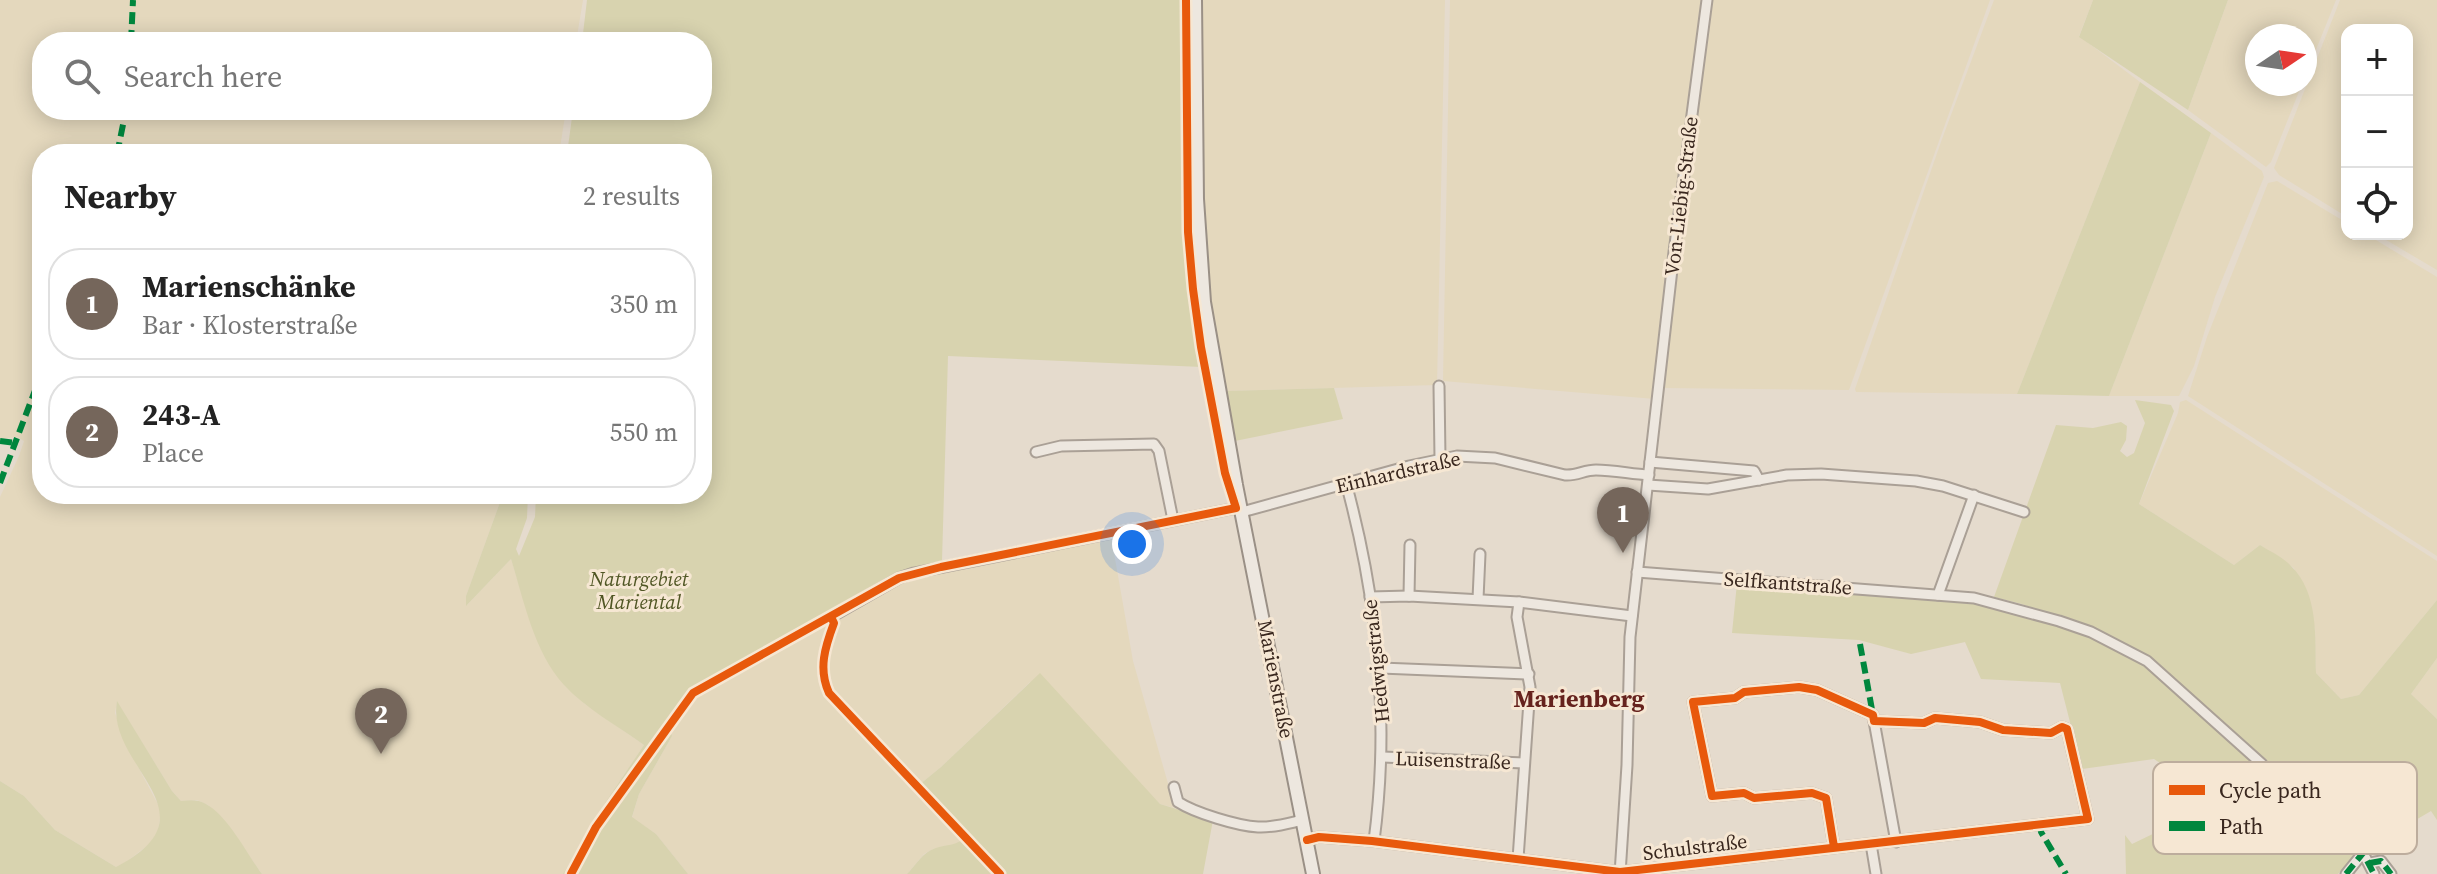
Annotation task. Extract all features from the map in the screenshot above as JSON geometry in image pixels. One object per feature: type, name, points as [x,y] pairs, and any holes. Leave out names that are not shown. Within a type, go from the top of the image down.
[{"type":"main road","name":"Marienstraße","points":[[1195,0],[1199,259],[1210,343],[1313,874]]},
{"type":"street","name":"Von-Liebig-Straße","points":[[1620,873],[1632,616],[1707,0]]},
{"type":"street","points":[[1439,386],[1440,458]]},
{"type":"street","points":[[1036,452],[1061,446],[1154,444],[1159,451],[1173,520]]},
{"type":"street","name":"Einhardstraße","points":[[831,617],[899,578],[914,573],[1173,520],[1242,509],[1440,458],[1475,455],[1552,473],[1575,476],[1596,470],[1704,489],[1787,475],[1821,474],[1916,481],[1974,495],[2024,512]]},
{"type":"street","points":[[1650,462],[1754,471],[1759,480]]},
{"type":"street","name":"Hedwigstraße","points":[[1346,483],[1381,668],[1383,757],[1374,841]]},
{"type":"street","points":[[1938,595],[1974,495]]},
{"type":"street","points":[[1409,596],[1410,545]]},
{"type":"street","points":[[1478,599],[1480,554]]},
{"type":"street","name":"Selfkantstraße","points":[[1637,572],[1974,598],[2004,605],[2080,629],[2147,661],[2260,762]]},
{"type":"street","points":[[1370,597],[1478,599],[1632,616]]},
{"type":"street","points":[[1518,859],[1529,712],[1529,674],[1518,628],[1519,602]]},
{"type":"street","points":[[1381,668],[1529,674]]},
{"type":"street","points":[[1834,847],[1826,798],[1822,795],[1812,793],[1754,798],[1744,793],[1712,796],[1693,702],[1734,698],[1744,692],[1799,687],[1817,690],[1873,715],[1896,842]]},
{"type":"street","name":"Schulstraße","points":[[1307,840],[1319,837],[1374,841],[1620,873],[2088,819],[2065,727],[2051,733],[2003,730],[1980,722],[1935,718],[1924,723],[1874,721]]},
{"type":"street","name":"Luisenstraße","points":[[1383,757],[1524,763]]},
{"type":"street","points":[[1174,787],[1178,802],[1186,808],[1238,823],[1258,827],[1303,820]]},
{"type":"street","points":[[1871,844],[1876,874]]},
{"type":"street","points":[[2346,874],[2362,854]]},
{"type":"street","points":[[2364,854],[2374,874]]},
{"type":"street","points":[[2370,863],[2381,861],[2391,874]]},
{"type":"shaded area","points":[[0,0],[583,0],[578,32],[32,32],[32,120],[564,120],[561,144],[32,144],[32,504],[499,504],[466,596],[467,605],[511,559],[528,614],[565,686],[585,704],[644,745],[563,874],[262,874],[230,829],[208,805],[197,800],[181,801],[172,791],[117,702],[115,713],[128,748],[161,810],[158,832],[152,842],[116,867],[55,830],[24,796],[0,781],[0,497],[24,441],[17,437],[0,439]]},
{"type":"shaded area","points":[[1201,0],[1445,0],[1437,385],[1225,391],[1214,339],[1203,238]]},
{"type":"shaded area","points":[[1450,0],[1704,0],[1683,149],[1655,399],[1443,381]]},
{"type":"shaded area","points":[[1711,0],[1990,0],[1849,390],[1664,388]]},
{"type":"shaded area","points":[[1994,0],[2093,0],[2079,36],[2140,82],[2017,394],[1856,392],[1942,139]]},
{"type":"shaded area","points":[[2228,0],[2336,0],[2317,47],[2317,24],[2245,24],[2245,96],[2297,96],[2271,162],[2266,167],[2188,110]]},
{"type":"shaded area","points":[[2340,0],[2437,0],[2437,270],[2386,240],[2413,240],[2413,24],[2341,24],[2341,213],[2279,175],[2274,168],[2302,96],[2317,96],[2317,59]]},
{"type":"shaded area","points":[[2211,133],[2262,171],[2264,177],[2215,297],[2194,366],[2179,396],[2109,396]]},
{"type":"shaded area","points":[[2277,181],[2341,219],[2341,240],[2376,240],[2437,277],[2437,556],[2188,396],[2207,337],[2268,183]]},
{"type":"shaded area","points":[[2186,400],[2437,561],[2437,600],[2359,695],[2341,699],[2316,673],[2315,629],[2294,568],[2260,545],[2234,565],[2139,504],[2180,402]]},
{"type":"shaded area","points":[[1111,536],[1133,661],[1175,808],[1160,804],[1030,682],[919,785],[833,693],[826,681],[827,655],[839,620],[869,599],[916,577]]},
{"type":"shaded area","points":[[829,624],[819,672],[828,696],[963,839],[956,845],[924,854],[907,874],[688,874],[656,834],[632,818],[639,794],[672,736],[670,730],[701,692]]},
{"type":"shaded area","points":[[2437,658],[2437,719],[2411,694]]},
{"type":"green space","name":"Naturgebiet Mariental","points":[[587,0],[1186,0],[1188,204],[1195,305],[1217,442],[1226,477],[1221,474],[1202,367],[948,356],[942,561],[911,569],[884,583],[693,691],[627,778],[567,874],[563,874],[644,745],[582,702],[554,672],[537,642],[511,559],[466,606],[466,596],[499,504],[528,504],[527,518],[516,549],[519,556],[535,517],[536,504],[712,504],[712,144],[568,144],[572,120],[712,120],[712,32],[583,32]]},
{"type":"green space","points":[[2093,0],[2228,0],[2188,110],[2079,37]]},
{"type":"green space","points":[[2140,82],[2211,133],[2109,396],[2017,394]]},
{"type":"green space","points":[[1334,388],[1343,419],[1235,441],[1225,391]]},
{"type":"green space","points":[[2135,400],[2171,405],[2174,411],[2139,504],[2234,565],[2260,545],[2288,563],[2300,577],[2311,602],[2316,673],[2341,699],[2359,695],[2437,600],[2437,658],[2411,694],[2437,719],[2437,820],[2431,811],[2417,819],[2417,762],[2261,762],[2160,670],[2091,630],[1994,597],[2056,425],[2093,428],[2121,422],[2127,426],[2126,440],[2120,451],[2127,457],[2134,453],[2145,423]]},
{"type":"green space","points":[[1737,583],[1870,592],[1870,596],[1976,604],[2046,621],[2084,632],[2147,664],[2255,762],[2158,762],[2154,759],[2082,769],[2060,683],[1981,679],[1965,642],[1911,654],[1859,640],[1732,633]]},
{"type":"green space","points":[[1040,673],[1160,804],[1213,820],[1203,874],[1002,874],[919,785]]},
{"type":"green space","points":[[117,701],[172,791],[181,801],[200,801],[214,810],[262,874],[0,874],[0,781],[24,796],[55,830],[116,867],[145,847],[158,828],[159,808],[151,788],[126,747],[118,725]]},
{"type":"green space","points":[[670,730],[672,736],[639,794],[632,817],[656,834],[688,874],[575,874],[612,808]]},
{"type":"green space","points":[[2153,834],[2153,854],[2355,854],[2338,874],[2126,874],[2125,835],[2132,844]]},
{"type":"green space","points":[[963,839],[997,874],[907,874],[927,852]]},
{"type":"marked path","points":[[131,32],[133,0]]},
{"type":"marked path","points":[[119,144],[124,120]]},
{"type":"marked path","points":[[0,483],[32,398]]},
{"type":"marked path","points":[[0,441],[17,443]]},
{"type":"marked path","points":[[1860,644],[1873,715]]},
{"type":"marked path","points":[[2040,824],[2041,832],[2066,874]]},
{"type":"marked path","points":[[2346,874],[2362,854]]},
{"type":"marked path","points":[[2364,854],[2374,874]]},
{"type":"marked path","points":[[2370,863],[2381,861],[2391,874]]},
{"type":"cycle path","points":[[571,874],[596,827],[693,693],[899,578],[1236,508],[1225,473],[1193,289],[1188,232],[1186,0]]},
{"type":"cycle path","points":[[831,617],[834,623],[823,667],[829,693],[1000,874]]},
{"type":"cycle path","points":[[1307,840],[1319,837],[1372,841],[1620,872],[2088,819],[2067,729],[2062,727],[2051,733],[2003,730],[1980,722],[1935,718],[1924,723],[1874,721],[1873,715],[1817,690],[1799,687],[1744,692],[1735,698],[1693,702],[1712,796],[1744,793],[1754,798],[1812,793],[1826,798],[1834,847]]},
{"type":"place","name":"Marienschänke","points":[[1623,553]]},
{"type":"place","name":"243-A","points":[[381,754]]},
{"type":"district","name":"Marienberg","points":[[1579,699]]}]
